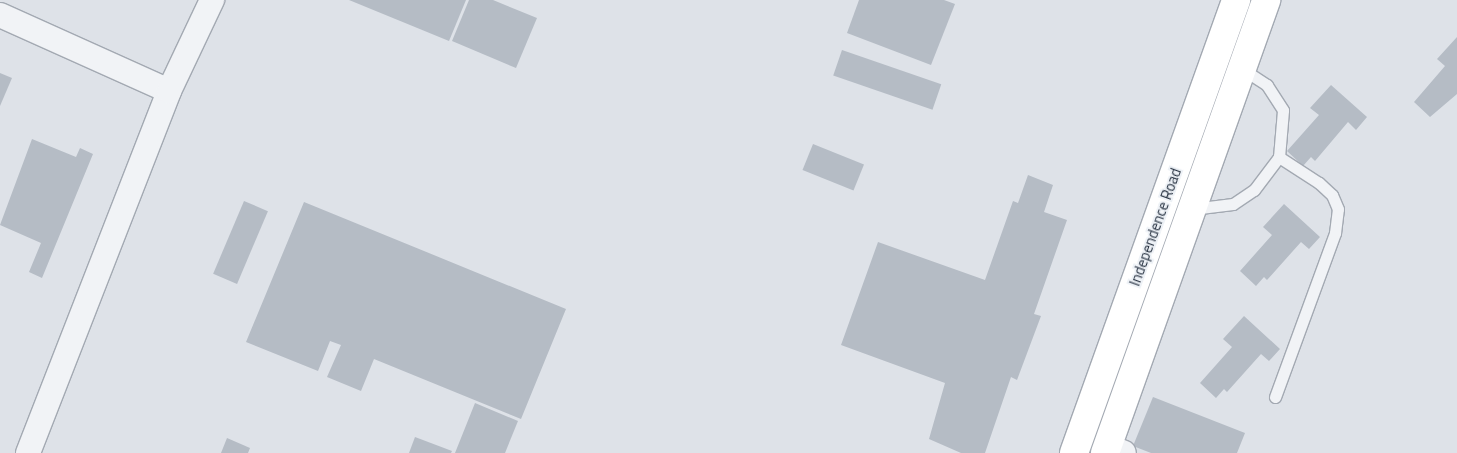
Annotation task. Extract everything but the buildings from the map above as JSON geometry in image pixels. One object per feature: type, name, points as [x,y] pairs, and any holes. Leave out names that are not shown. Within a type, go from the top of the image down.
[{"type":"main road","name":"Independence Road","points":[[1074,453],[1236,0]]},
{"type":"main road","name":"Independence Road","points":[[1112,451],[1192,209],[1266,0]]},
{"type":"street","points":[[28,453],[169,91],[212,0]]},
{"type":"street","points":[[0,15],[169,91]]},
{"type":"lane","points":[[1192,209],[1232,204],[1260,184],[1279,157],[1283,110],[1267,85],[1241,68]]},
{"type":"lane","points":[[1275,397],[1335,233],[1338,209],[1332,195],[1320,184],[1279,157]]}]
